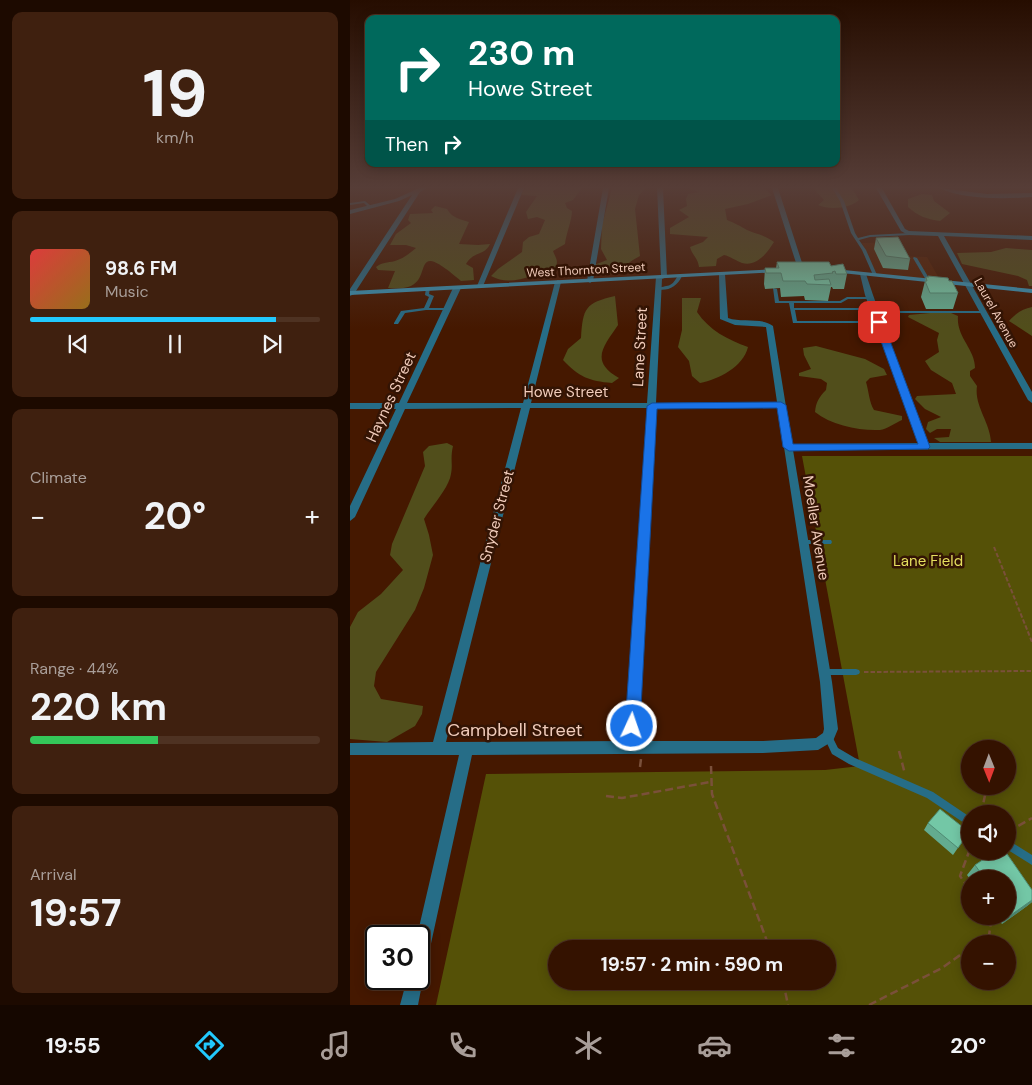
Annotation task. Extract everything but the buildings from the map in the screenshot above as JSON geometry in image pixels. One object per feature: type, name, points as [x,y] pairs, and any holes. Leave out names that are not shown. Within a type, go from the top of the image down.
[{"type":"main road","name":"West Thornton Street","points":[[350,293],[809,269]]},
{"type":"main road","points":[[824,270],[1032,291]]},
{"type":"street","points":[[350,293],[390,235]]},
{"type":"street","points":[[480,286],[501,235]]},
{"type":"street","points":[[590,280],[598,235]]},
{"type":"street","name":"Lane Street","points":[[631,748],[658,289],[662,277],[661,235]]},
{"type":"street","points":[[790,235],[801,269]]},
{"type":"street","points":[[924,235],[1032,238]]},
{"type":"street","name":"Laurel Avenue","points":[[941,236],[1032,400]]},
{"type":"street","name":"Moeller Avenue","points":[[722,274],[724,319],[735,323],[758,323],[769,326],[824,672],[831,729],[828,738]]},
{"type":"street","points":[[863,274],[874,311],[924,447]]},
{"type":"street","name":"Snyder Street","points":[[438,749],[558,282]]},
{"type":"street","name":"Haynes Street","points":[[350,517],[457,288]]},
{"type":"street","name":"Howe Street","points":[[350,406],[781,405]]},
{"type":"street","points":[[789,447],[1032,446]]},
{"type":"street","name":"Campbell Street","points":[[350,749],[763,747],[818,744],[828,738]]},
{"type":"street","points":[[427,925],[467,749]]},
{"type":"street","points":[[409,1005],[412,990]]},
{"type":"lane","points":[[855,235],[874,275]]},
{"type":"lane","points":[[858,239],[870,236],[892,235]]},
{"type":"lane","points":[[915,258],[928,280]]},
{"type":"lane","points":[[769,271],[772,280]]},
{"type":"lane","points":[[658,289],[672,287],[677,283],[680,276]]},
{"type":"lane","points":[[426,309],[432,296],[427,295],[428,289]]},
{"type":"lane","points":[[775,289],[778,302],[841,302],[847,298],[870,298]]},
{"type":"lane","points":[[791,302],[795,322],[879,322]]},
{"type":"lane","points":[[396,323],[403,312],[447,309]]},
{"type":"lane","points":[[792,309],[983,312]]},
{"type":"lane","points":[[803,542],[829,542]]},
{"type":"lane","points":[[824,672],[856,672]]},
{"type":"lane","points":[[828,738],[835,751],[852,761],[930,795],[961,816]]},
{"type":"lane","points":[[1016,850],[1032,860]]},
{"type":"path","points":[[994,547],[1032,642]]},
{"type":"path","points":[[856,672],[1032,671]]},
{"type":"path","points":[[899,751],[907,784]]},
{"type":"path","points":[[710,766],[712,794],[767,940]]},
{"type":"path","points":[[606,796],[622,798],[710,782]]},
{"type":"path","points":[[1016,827],[1032,818]]},
{"type":"path","points":[[869,1005],[942,968],[961,954]]},
{"type":"path","points":[[785,990],[788,1005]]},
{"type":"shaded area","points":[[396,235],[463,235],[459,244],[490,244],[488,248],[472,257],[466,264],[473,268],[474,280],[461,281],[445,268],[428,261],[416,283],[406,288],[388,288],[395,271],[378,270],[376,267],[383,263],[401,259],[416,248],[406,245],[390,245]]},
{"type":"shaded area","points":[[536,235],[567,235],[565,244],[553,251],[557,261],[555,269],[507,281],[491,276],[522,252],[523,242],[529,237]]},
{"type":"shaded area","points":[[602,235],[638,235],[640,256],[620,270],[603,275],[594,265],[607,260],[601,249]]},
{"type":"shaded area","points":[[681,235],[759,235],[774,242],[761,258],[752,263],[742,263],[724,255],[717,259],[716,266],[699,267],[690,247],[703,242],[708,237]]},
{"type":"shaded area","points":[[895,242],[900,256],[927,257],[940,280],[876,274],[862,243]]},
{"type":"shaded area","points":[[1006,248],[1032,250],[1032,286],[1029,286],[1027,280],[1018,276],[962,264],[957,253],[991,252]]},
{"type":"shaded area","points":[[615,296],[618,325],[602,353],[604,366],[619,378],[612,383],[585,377],[563,360],[568,349],[581,338],[583,320],[588,308],[597,301]]},
{"type":"shaded area","points":[[682,298],[701,298],[697,312],[707,324],[726,338],[748,347],[741,361],[736,366],[722,375],[700,383],[692,376],[689,361],[678,347],[682,330]]},
{"type":"shaded area","points":[[1032,307],[1032,336],[1009,321],[1019,312]]},
{"type":"shaded area","points":[[951,313],[958,316],[962,337],[974,361],[975,368],[970,371],[970,376],[977,386],[978,400],[991,442],[940,442],[934,438],[949,437],[951,429],[937,429],[930,433],[926,429],[928,422],[941,417],[925,409],[915,399],[917,396],[956,394],[952,383],[931,370],[925,361],[939,352],[937,340],[939,333],[908,317],[909,315]]},
{"type":"shaded area","points":[[816,346],[865,359],[884,369],[887,375],[870,378],[866,382],[871,404],[874,410],[902,416],[902,420],[880,430],[872,430],[837,424],[815,412],[818,400],[826,390],[827,383],[821,379],[799,376],[799,373],[811,369],[804,355],[803,348]]},
{"type":"shaded area","points":[[447,443],[453,446],[450,479],[424,519],[433,555],[424,588],[415,610],[376,672],[374,686],[381,699],[423,706],[422,714],[415,726],[387,742],[350,739],[350,627],[358,612],[381,594],[403,570],[390,555],[392,544],[425,466],[423,452],[429,446]]},
{"type":"green space","name":"Lane Field","points":[[802,456],[1032,456],[1032,1005],[436,1005],[486,774],[825,770],[860,766]]},
{"type":"route","points":[[632,726],[652,406],[781,405],[789,447],[924,447],[879,322]]}]
